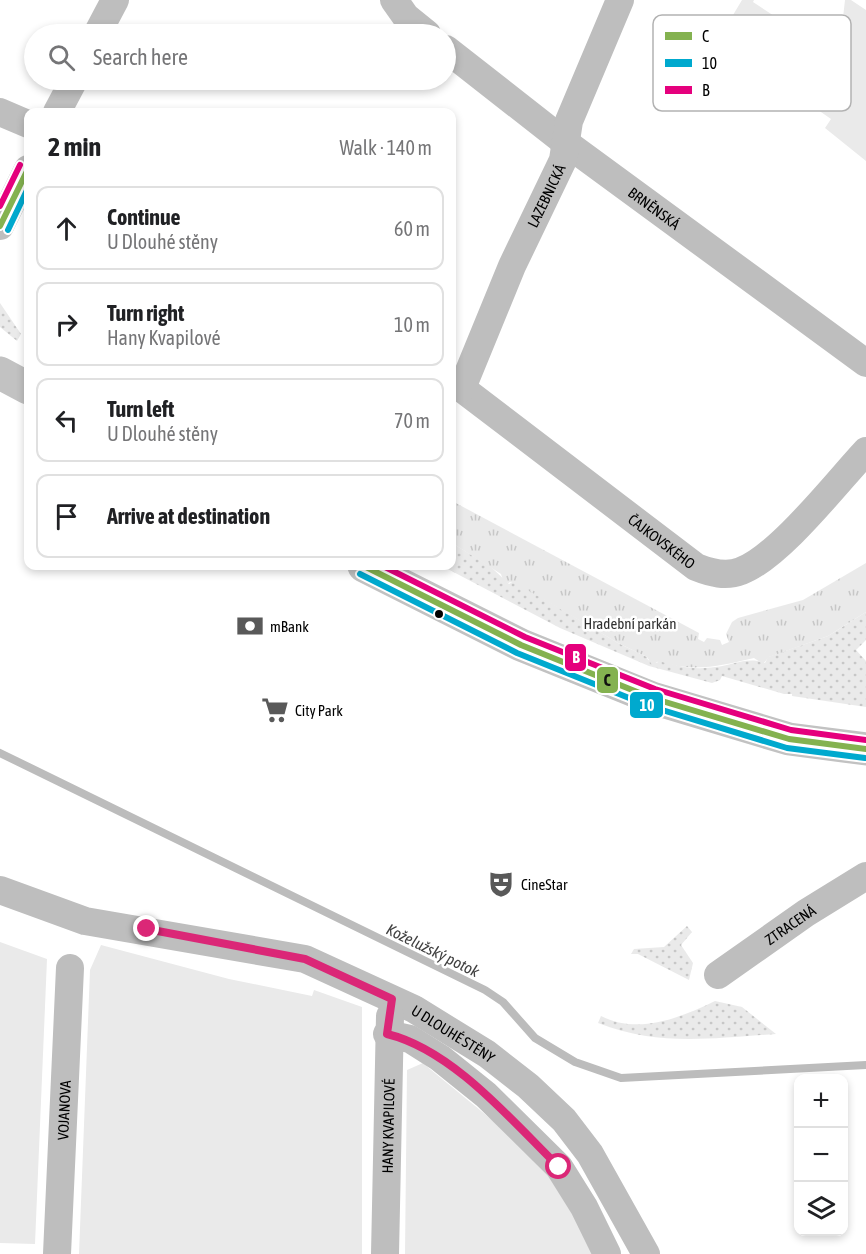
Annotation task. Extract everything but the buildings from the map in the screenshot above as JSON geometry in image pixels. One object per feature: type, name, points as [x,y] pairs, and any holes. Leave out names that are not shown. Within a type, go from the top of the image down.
[{"type":"main road","points":[[0,373],[24,386]]},
{"type":"main road","points":[[372,570],[521,645],[652,698],[789,739],[866,749]]},
{"type":"street","points":[[102,24],[115,0]]},
{"type":"street","points":[[394,0],[406,17],[415,24]]},
{"type":"street","name":"LAZEBNICKÁ","points":[[457,384],[563,160],[569,121],[620,0]]},
{"type":"street","name":"BRNĚNSKÁ","points":[[456,57],[566,143],[866,363]]},
{"type":"street","points":[[59,108],[69,90]]},
{"type":"street","points":[[0,112],[24,122]]},
{"type":"street","points":[[0,226],[24,177]]},
{"type":"street","name":"ČAJKOVSKÉHO","points":[[457,384],[696,567],[711,573],[740,572],[751,566],[790,534],[866,451]]},
{"type":"street","name":"ZTRACENÁ","points":[[718,975],[806,913],[866,876]]},
{"type":"street","name":"U DLOUHÉ STĚNY","points":[[0,890],[85,921],[147,929],[305,959],[433,1020],[486,1054],[528,1086],[564,1120],[590,1154],[646,1254]]},
{"type":"street","name":"VOJANOVA","points":[[57,1254],[70,968]]},
{"type":"street","name":"HANY KVAPILOVÉ","points":[[385,1254],[387,1034],[392,999]]},
{"type":"street","name":"U DLOUHÉ STĚNY","points":[[387,1034],[410,1040],[440,1058],[486,1095],[559,1167],[584,1207],[607,1254]]},
{"type":"green space","points":[[742,0],[754,0],[753,2],[773,15],[733,15]]},
{"type":"green space","points":[[845,0],[851,0],[866,10],[866,161],[825,128],[831,119],[820,111],[851,111],[851,15],[843,15]]},
{"type":"green space","points":[[0,303],[21,334],[17,341],[0,327]]},
{"type":"green space","name":"Hradební parkán","points":[[456,503],[699,633],[698,639],[704,642],[707,638],[720,640],[722,645],[729,642],[726,634],[732,622],[738,618],[803,600],[866,563],[866,612],[828,636],[769,657],[763,664],[754,658],[706,667],[683,667],[659,661],[652,665],[647,657],[618,643],[514,582],[504,583],[501,574],[456,546]]},
{"type":"green space","points":[[456,545],[491,567],[509,584],[514,581],[618,643],[657,663],[659,660],[680,666],[700,668],[753,660],[765,663],[768,657],[828,636],[866,612],[866,640],[856,650],[866,661],[866,707],[792,696],[792,694],[784,694],[722,676],[720,680],[712,683],[649,666],[560,628],[450,570],[456,570]]},
{"type":"green space","points":[[687,926],[692,932],[681,945],[693,963],[689,980],[638,954],[631,954],[634,949],[664,947]]},
{"type":"green space","points":[[0,942],[47,959],[35,1244],[0,1243]]},
{"type":"green space","points":[[101,945],[229,979],[312,996],[314,990],[362,1007],[362,1254],[79,1254],[90,970]]},
{"type":"green space","points":[[715,1001],[742,1007],[776,1034],[707,1039],[664,1038],[621,1031],[598,1023],[601,1016],[615,1022],[630,1024],[659,1022]]},
{"type":"green space","points":[[423,1063],[493,1121],[543,1168],[567,1200],[592,1254],[405,1254],[407,1070]]},
{"type":"waterway","name":"Koželužský potok","points":[[0,753],[485,990],[503,1002],[535,1038],[575,1062],[621,1078],[866,1065]]},
{"type":"transit line","name":"B","points":[[0,206],[20,165]]},
{"type":"transit line","name":"C","points":[[0,226],[24,177]]},
{"type":"transit line","name":"10","points":[[8,230],[24,196]]},
{"type":"transit line","name":"C","points":[[372,570],[521,645],[652,698],[789,739],[866,749]]},
{"type":"transit line","name":"B","points":[[391,570],[525,637],[655,689],[791,730],[866,740]]},
{"type":"transit line","name":"10","points":[[360,574],[517,653],[649,706],[787,748],[865,758]]},
{"type":"place","name":"mBank","points":[[250,626]]},
{"type":"place","name":"City Park","points":[[275,710]]},
{"type":"place","name":"CineStar","points":[[501,884]]},
{"type":"route","points":[[147,929],[305,959],[392,999],[387,1034],[410,1040],[440,1058],[486,1095],[559,1167]]}]
